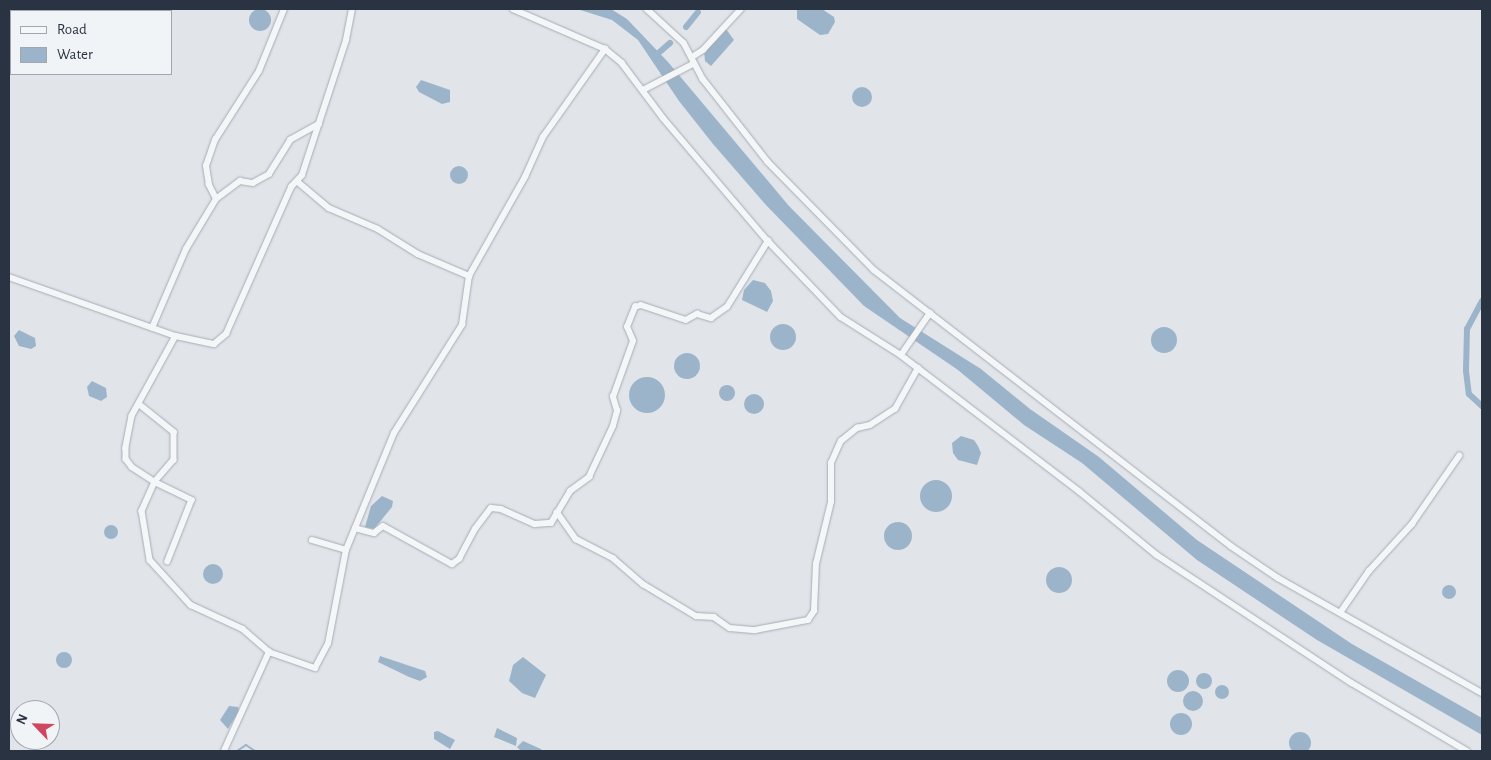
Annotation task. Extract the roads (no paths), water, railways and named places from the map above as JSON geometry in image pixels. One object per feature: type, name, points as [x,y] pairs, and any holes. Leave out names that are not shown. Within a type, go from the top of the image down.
[{"type":"street","points":[[216,199],[209,185],[206,166],[215,140],[259,71],[284,9]]},
{"type":"street","points":[[9,277],[176,336],[214,344],[226,334],[288,193],[302,175],[346,40],[352,9]]},
{"type":"street","points":[[513,9],[605,49],[622,63],[642,90],[768,240],[841,317],[901,355],[1079,491],[1157,555],[1336,673],[1467,751]]},
{"type":"street","points":[[646,9],[684,43],[692,57],[693,64],[768,162],[874,270],[1231,546],[1278,578],[1482,693]]},
{"type":"street","points":[[692,57],[703,50],[741,9]]},
{"type":"street","points":[[139,404],[174,432],[174,460],[154,482],[142,511],[150,560],[191,605],[243,629],[269,652],[310,669],[318,665],[328,644],[346,550],[394,433],[462,325],[468,276],[525,177],[543,137],[605,49]]},
{"type":"street","points":[[642,90],[693,64]]},
{"type":"street","points":[[152,328],[186,250],[216,199],[240,181],[254,183],[268,174],[290,140],[319,124]]},
{"type":"street","points":[[297,181],[329,208],[378,229],[418,254],[468,276]]},
{"type":"street","points":[[355,528],[374,533],[383,526],[452,564],[460,559],[475,529],[491,508],[501,509],[535,524],[551,523],[570,491],[589,478],[613,426],[617,411],[613,397],[634,341],[627,327],[636,307],[641,305],[651,307],[686,320],[698,314],[711,318],[727,307],[768,240]]},
{"type":"street","points":[[901,355],[930,313]]},
{"type":"street","points":[[168,561],[192,500],[154,482],[126,459],[127,434],[139,404],[176,336]]},
{"type":"street","points":[[557,512],[576,539],[613,558],[642,584],[696,616],[714,617],[730,628],[755,630],[808,620],[814,611],[816,564],[831,502],[831,463],[841,441],[857,428],[894,410],[918,368]]},
{"type":"street","points":[[1340,613],[1369,570],[1412,524],[1459,456]]},
{"type":"street","points":[[312,540],[346,550]]},
{"type":"street","points":[[224,751],[269,652]]},
{"type":"water","points":[[260,9],[268,12],[271,20],[268,28],[260,31],[252,28],[249,20],[252,12]]},
{"type":"water","points":[[577,9],[611,9],[627,19],[668,62],[789,206],[900,318],[981,369],[1030,409],[1099,457],[1197,540],[1352,644],[1482,718],[1482,735],[1317,640],[1197,560],[1082,463],[1024,425],[958,370],[864,306],[766,205],[713,144],[679,101],[638,40],[612,20]]},
{"type":"water","points":[[797,9],[822,9],[834,17],[835,22],[828,34],[820,35],[797,19]]},
{"type":"water","points":[[726,29],[734,40],[711,66],[705,61],[704,51]]},
{"type":"water","points":[[421,80],[450,90],[450,102],[442,104],[419,92],[416,87]]},
{"type":"water","points":[[862,87],[869,90],[872,97],[869,104],[862,107],[855,104],[852,97],[855,90]]},
{"type":"water","points":[[459,166],[467,171],[468,175],[463,183],[459,184],[451,179],[450,175],[455,167]]},
{"type":"water","points":[[753,280],[765,283],[771,291],[773,301],[767,312],[742,300],[744,290]]},
{"type":"water","points":[[783,324],[792,328],[796,337],[792,346],[783,350],[774,346],[770,337],[774,328]]},
{"type":"water","points":[[1164,327],[1173,331],[1177,340],[1173,349],[1164,353],[1155,349],[1151,340],[1155,331]]},
{"type":"water","points":[[19,330],[35,338],[36,346],[31,349],[19,346],[14,336]]},
{"type":"water","points":[[687,353],[696,357],[700,366],[696,375],[687,379],[678,375],[674,366],[678,357]]},
{"type":"water","points":[[647,377],[654,378],[660,382],[664,388],[664,402],[660,408],[654,412],[647,413],[640,412],[634,408],[630,402],[629,395],[630,388],[634,382],[640,378]]},
{"type":"water","points":[[92,381],[106,388],[107,397],[101,401],[89,396],[87,387]]},
{"type":"water","points":[[727,385],[733,387],[735,393],[733,399],[727,401],[721,399],[719,393],[721,387]]},
{"type":"water","points":[[750,394],[758,394],[764,400],[764,408],[758,414],[750,414],[744,408],[744,400]]},
{"type":"water","points":[[961,436],[974,440],[978,446],[981,453],[977,465],[958,460],[953,453],[952,443]]},
{"type":"water","points":[[936,480],[948,484],[952,496],[948,508],[936,512],[924,508],[920,496],[924,484]]},
{"type":"water","points":[[382,496],[393,501],[392,507],[374,529],[365,527],[371,506]]},
{"type":"water","points":[[898,522],[908,526],[912,536],[908,546],[898,550],[888,546],[884,536],[888,526]]},
{"type":"water","points":[[108,525],[114,525],[118,532],[114,539],[108,539],[104,535],[104,529]]},
{"type":"water","points":[[209,564],[217,564],[223,570],[223,578],[217,584],[209,584],[203,578],[203,570]]},
{"type":"water","points":[[1059,567],[1068,571],[1072,580],[1068,589],[1059,593],[1050,589],[1046,580],[1050,571]]},
{"type":"water","points":[[1446,585],[1452,585],[1456,592],[1452,599],[1446,599],[1442,595],[1442,589]]},
{"type":"water","points":[[64,652],[70,654],[72,660],[70,666],[64,668],[58,666],[56,660],[58,654]]},
{"type":"water","points":[[380,656],[425,671],[427,677],[420,681],[409,677],[378,662]]},
{"type":"water","points":[[523,657],[546,675],[535,698],[522,693],[509,681],[513,665]]},
{"type":"water","points":[[1178,670],[1186,673],[1189,681],[1186,689],[1178,692],[1170,689],[1167,681],[1170,673]]},
{"type":"water","points":[[1204,673],[1210,675],[1212,681],[1210,687],[1204,689],[1198,687],[1196,681],[1198,675]]},
{"type":"water","points":[[1219,685],[1225,685],[1229,692],[1225,699],[1219,699],[1215,695],[1215,689]]},
{"type":"water","points":[[1193,691],[1200,694],[1203,701],[1200,708],[1193,711],[1186,708],[1183,701],[1186,694]]},
{"type":"water","points":[[229,706],[238,707],[239,711],[228,729],[220,720]]},
{"type":"water","points":[[1181,713],[1189,716],[1192,724],[1189,732],[1181,735],[1173,732],[1170,724],[1173,716]]},
{"type":"water","points":[[497,728],[517,738],[516,746],[494,737]]},
{"type":"water","points":[[438,731],[455,740],[450,749],[434,739],[434,732]]},
{"type":"water","points":[[1300,732],[1308,735],[1311,743],[1308,751],[1300,754],[1292,751],[1289,743],[1292,735]]},
{"type":"water","points":[[523,741],[542,751],[520,750],[517,747]]},
{"type":"waterway","points":[[686,27],[698,12]]},
{"type":"waterway","points":[[655,56],[670,43]]},
{"type":"waterway","points":[[1482,301],[1467,329],[1466,371],[1469,394],[1482,406]]},
{"type":"waterway","points":[[237,751],[246,745],[255,751]]}]
